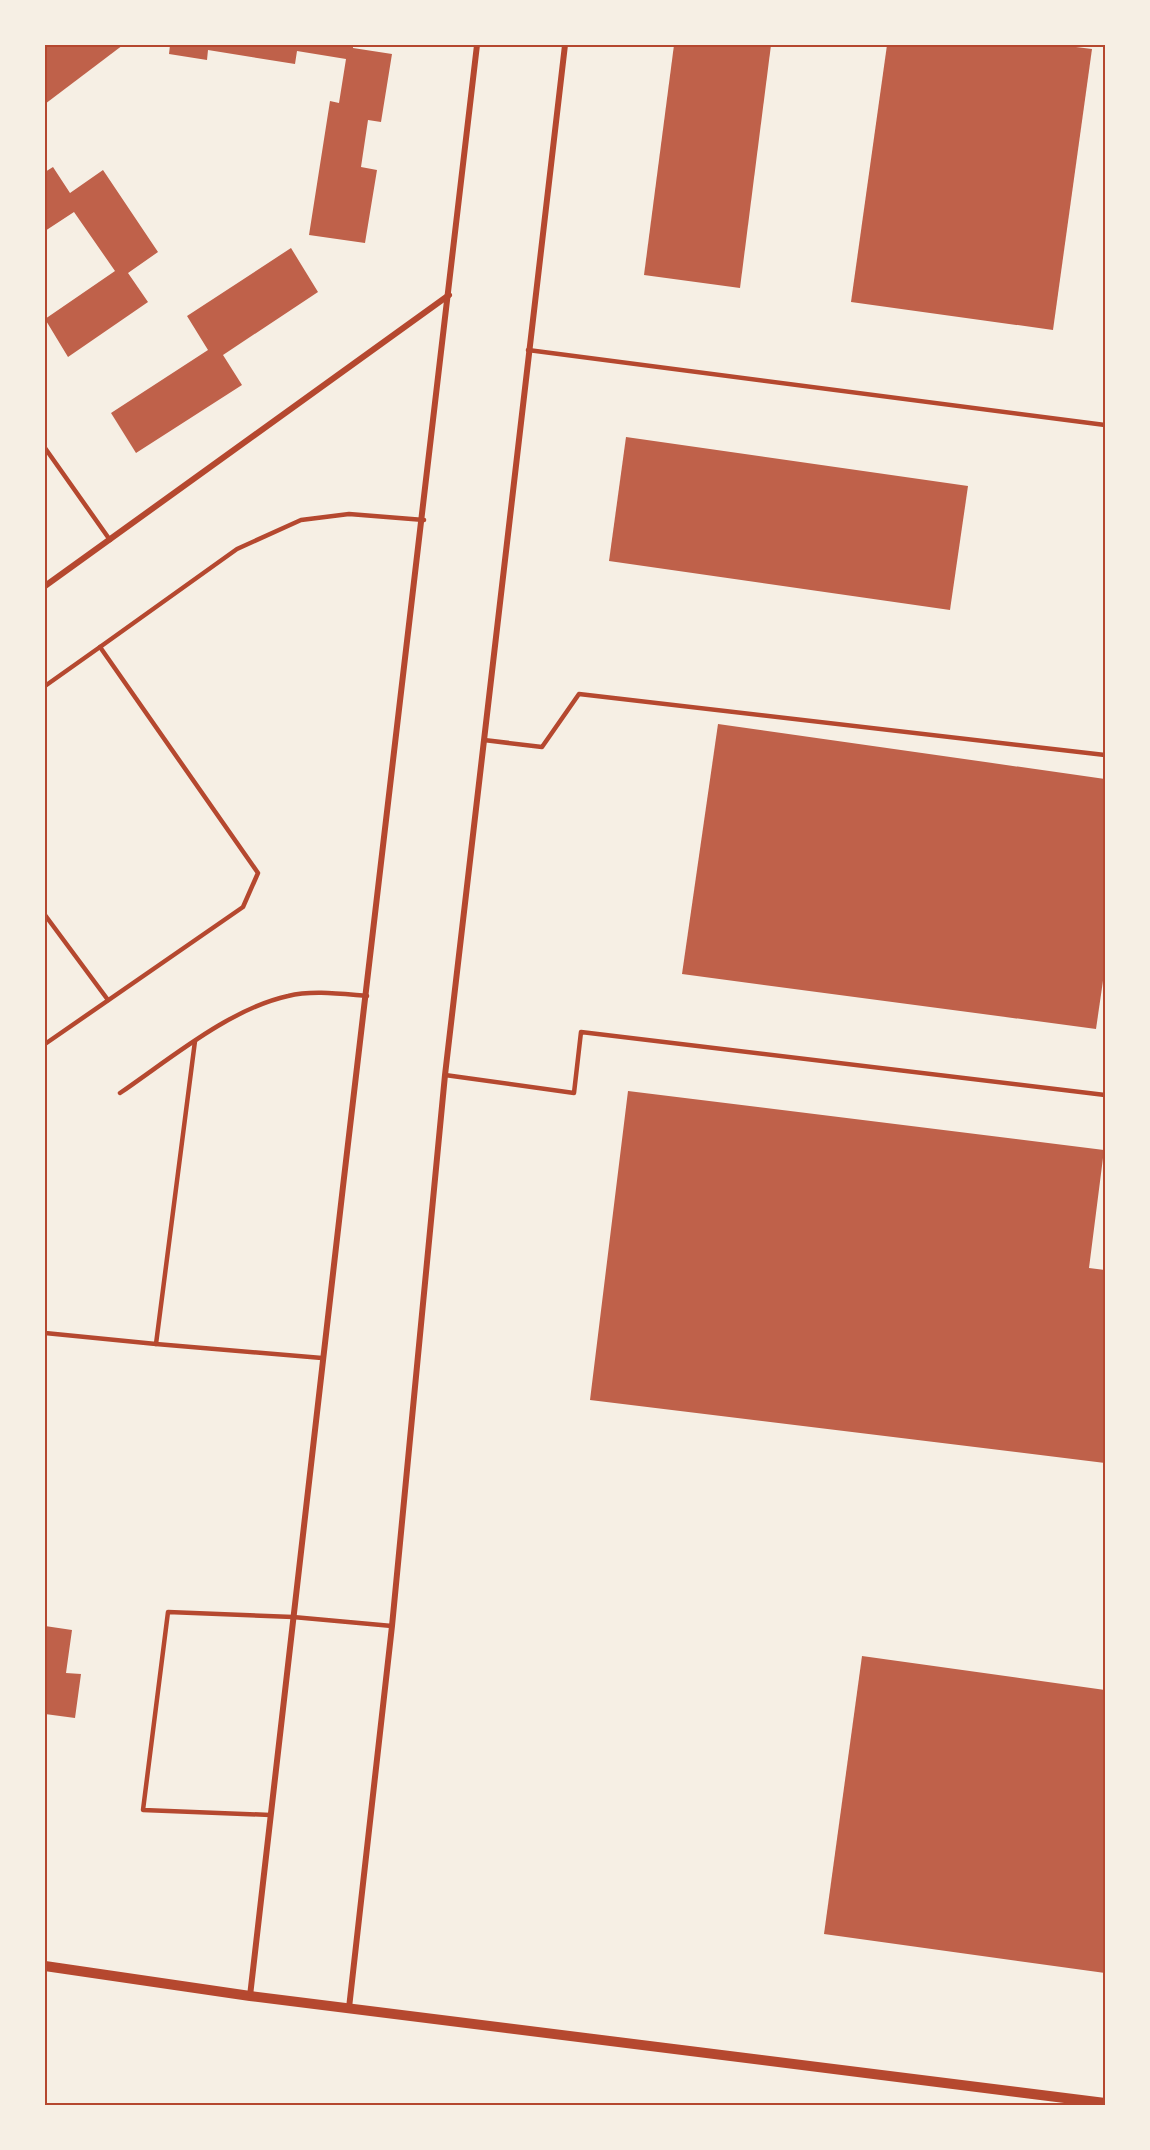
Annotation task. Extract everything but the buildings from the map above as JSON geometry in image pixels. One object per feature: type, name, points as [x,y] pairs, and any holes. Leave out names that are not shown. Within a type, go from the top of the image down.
[{"type":"street","points":[[250,1996],[322,1358],[424,520],[477,45]]},
{"type":"street","points":[[349,2008],[392,1626],[445,1075],[565,45]]},
{"type":"street","points":[[45,586],[449,295]]},
{"type":"street","points":[[45,1966],[250,1996],[1105,2103]]},
{"type":"lane","points":[[528,350],[1105,425]]},
{"type":"lane","points":[[45,448],[110,540]]},
{"type":"lane","points":[[45,686],[237,549],[301,519],[349,514],[424,520]]},
{"type":"lane","points":[[45,1044],[243,907],[258,873],[100,647]]},
{"type":"lane","points":[[484,740],[542,747],[579,694],[1105,755]]},
{"type":"lane","points":[[45,915],[108,1000]]},
{"type":"lane","points":[[120,1093],[195,1041],[259,1005],[290,995],[367,996]]},
{"type":"lane","points":[[445,1075],[574,1093],[581,1032],[1105,1095]]},
{"type":"lane","points":[[156,1344],[195,1041]]},
{"type":"lane","points":[[45,1333],[322,1358]]},
{"type":"lane","points":[[270,1815],[143,1810],[168,1612],[293,1617],[392,1626]]}]
